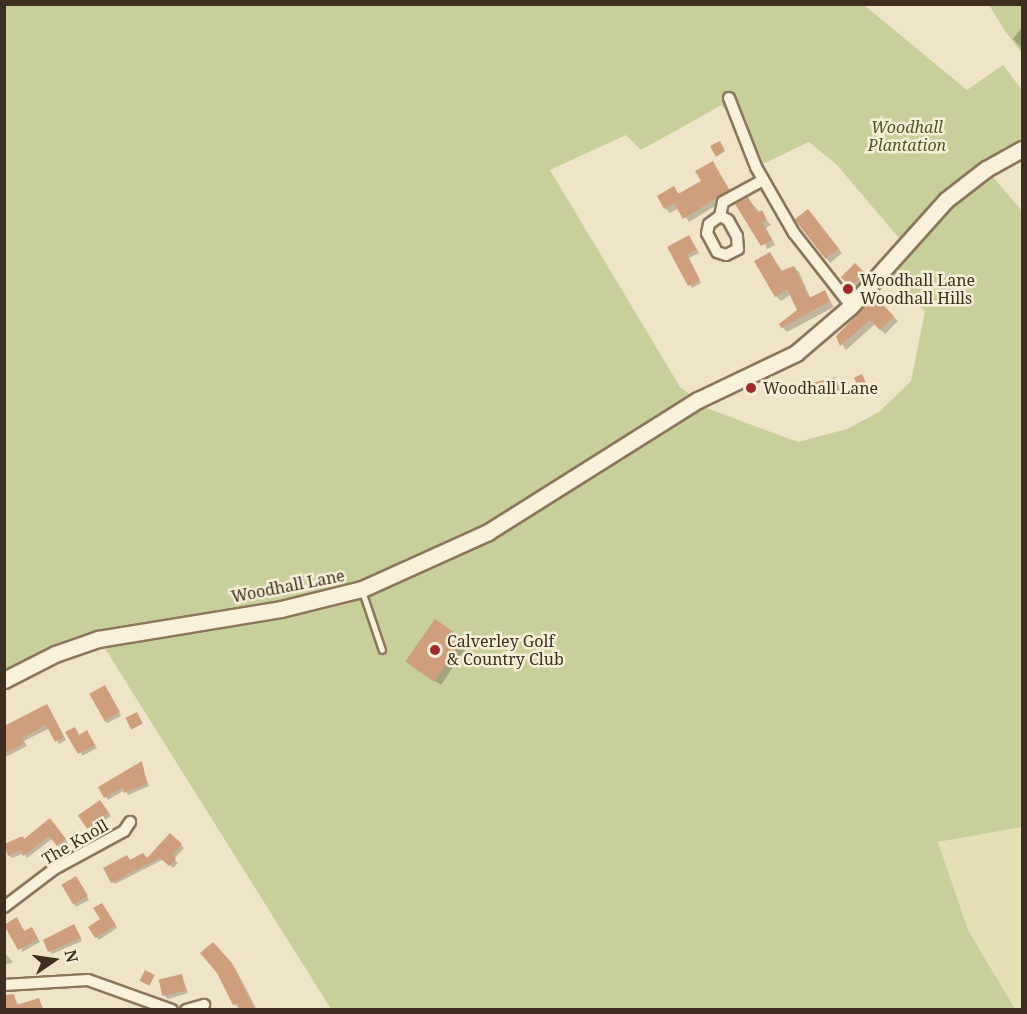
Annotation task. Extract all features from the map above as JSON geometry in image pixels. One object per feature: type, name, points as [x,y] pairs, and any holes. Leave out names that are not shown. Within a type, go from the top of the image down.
[{"type":"street","points":[[729,98],[763,180],[794,233],[851,306]]},
{"type":"street","name":"Woodhall Lane","points":[[4,680],[55,654],[99,639],[281,609],[362,590],[513,519],[698,400],[796,353],[851,306],[946,200],[986,169],[1023,149]]},
{"type":"street","points":[[720,216],[723,202],[763,180]]},
{"type":"street","name":"The Knoll","points":[[4,907],[54,869],[124,831],[130,822]]},
{"type":"street","points":[[4,985],[88,980],[172,1010]]},
{"type":"street","points":[[186,1010],[204,1005]]},
{"type":"lane","points":[[362,590],[382,650]]},
{"type":"shaded area","points":[[1022,827],[1022,1009],[1015,1009],[968,930],[938,842]]},
{"type":"green space","name":"Calverley Golf & Country Club","points":[[5,5],[864,5],[967,90],[1003,65],[1022,90],[1022,149],[986,169],[1022,211],[1022,827],[938,842],[968,930],[1015,1009],[331,1009],[99,639],[5,680]],"holes":[[[722,105],[746,142],[756,167],[809,142],[837,165],[904,244],[882,271],[925,311],[911,381],[879,412],[847,429],[798,442],[709,409],[680,387],[550,170],[626,135],[641,150]]]},
{"type":"green space","points":[[989,5],[1022,5],[1022,54],[1005,31]]},
{"type":"building","points":[[720,141],[725,151],[716,157],[710,146]]},
{"type":"building","points":[[713,161],[729,190],[683,219],[674,203],[664,209],[657,196],[674,186],[678,194],[701,181],[695,171]]},
{"type":"building","points":[[748,197],[757,213],[762,210],[767,220],[762,222],[772,240],[761,246],[735,204]]},
{"type":"building","points":[[808,209],[839,248],[825,259],[795,219]]},
{"type":"building","points":[[689,235],[697,250],[687,255],[700,280],[688,286],[667,247]]},
{"type":"building","points":[[770,252],[781,271],[794,266],[809,298],[825,290],[830,301],[781,328],[779,324],[797,310],[787,289],[775,297],[754,261]]},
{"type":"building","points":[[855,263],[865,273],[851,287],[841,277]]},
{"type":"building","points":[[875,297],[894,316],[880,330],[870,320],[840,346],[836,336]]},
{"type":"building","points":[[862,374],[868,387],[860,390],[854,378]]},
{"type":"building","points":[[836,377],[839,389],[805,397],[802,385]]},
{"type":"building","name":"Calverley Golf & Country Club","points":[[435,619],[464,639],[434,682],[405,662]]},
{"type":"building","points":[[105,685],[120,712],[104,721],[89,694]]},
{"type":"building","points":[[47,704],[64,737],[55,742],[46,725],[22,738],[25,743],[4,754],[4,726]]},
{"type":"building","points":[[137,712],[143,724],[131,729],[125,718]]},
{"type":"building","points":[[75,727],[79,735],[87,730],[95,745],[78,754],[65,732]]},
{"type":"building","points":[[142,761],[147,784],[124,793],[123,787],[104,798],[98,787]]},
{"type":"building","points":[[100,800],[109,813],[87,829],[78,815]]},
{"type":"building","points":[[50,818],[66,839],[57,846],[49,836],[23,856],[21,850],[8,856],[4,844],[23,836],[24,839]]},
{"type":"building","points":[[170,833],[182,844],[172,855],[176,859],[169,866],[160,858],[111,883],[103,868],[127,855],[130,860],[143,853],[147,858]]},
{"type":"building","points":[[76,876],[88,896],[73,904],[61,885]]},
{"type":"building","points":[[102,903],[116,925],[95,938],[88,927],[100,919],[93,908]]},
{"type":"building","points":[[17,917],[24,931],[32,927],[38,939],[18,950],[4,925]]},
{"type":"building","points":[[74,924],[81,938],[48,952],[43,940]]},
{"type":"building","points":[[213,942],[232,963],[255,1010],[239,1010],[238,1003],[233,1005],[217,973],[200,953]]},
{"type":"building","points":[[145,970],[155,975],[149,986],[140,981]]},
{"type":"building","points":[[182,974],[186,991],[162,996],[159,979]]},
{"type":"building","points":[[14,994],[16,1005],[39,998],[43,1010],[4,1010],[4,995]]},
{"type":"place","name":"Woodhall Lane Woodhall Hills","points":[[848,289]]},
{"type":"place","name":"Woodhall Lane","points":[[751,388]]},
{"type":"place","name":"Calverley Golf & Country Club","points":[[435,650]]},
{"type":"park label","name":"Woodhall Plantation","points":[[907,136]]}]
